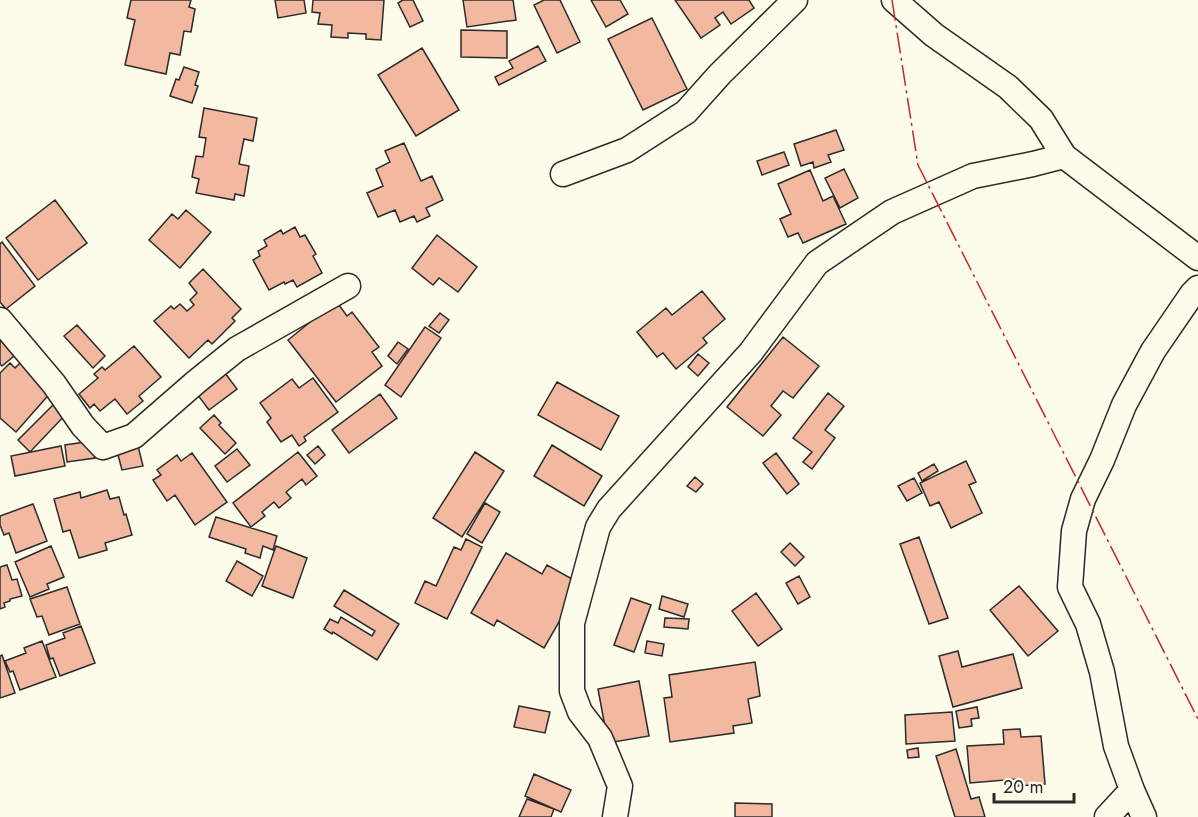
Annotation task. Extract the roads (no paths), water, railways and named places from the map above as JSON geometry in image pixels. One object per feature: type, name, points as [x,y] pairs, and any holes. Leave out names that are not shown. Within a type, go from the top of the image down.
[{"type":"street","points":[[563,174],[627,150],[686,112],[720,74],[795,0]]},
{"type":"street","points":[[894,0],[934,35],[1008,87],[1041,119],[1064,156],[1198,258]]},
{"type":"street","points":[[615,817],[620,786],[600,738],[580,712],[572,691],[572,623],[598,527],[609,509],[751,352],[817,263],[892,212],[972,176],[1064,156]]},
{"type":"street","points":[[0,320],[54,384],[83,426],[103,447],[134,436],[237,350],[348,286]]},
{"type":"street","points":[[1144,817],[1116,746],[1102,672],[1088,624],[1070,587],[1074,531],[1083,499],[1102,460],[1124,405],[1153,351],[1196,294]]},
{"type":"street","points":[[1107,817],[1132,790]]}]
